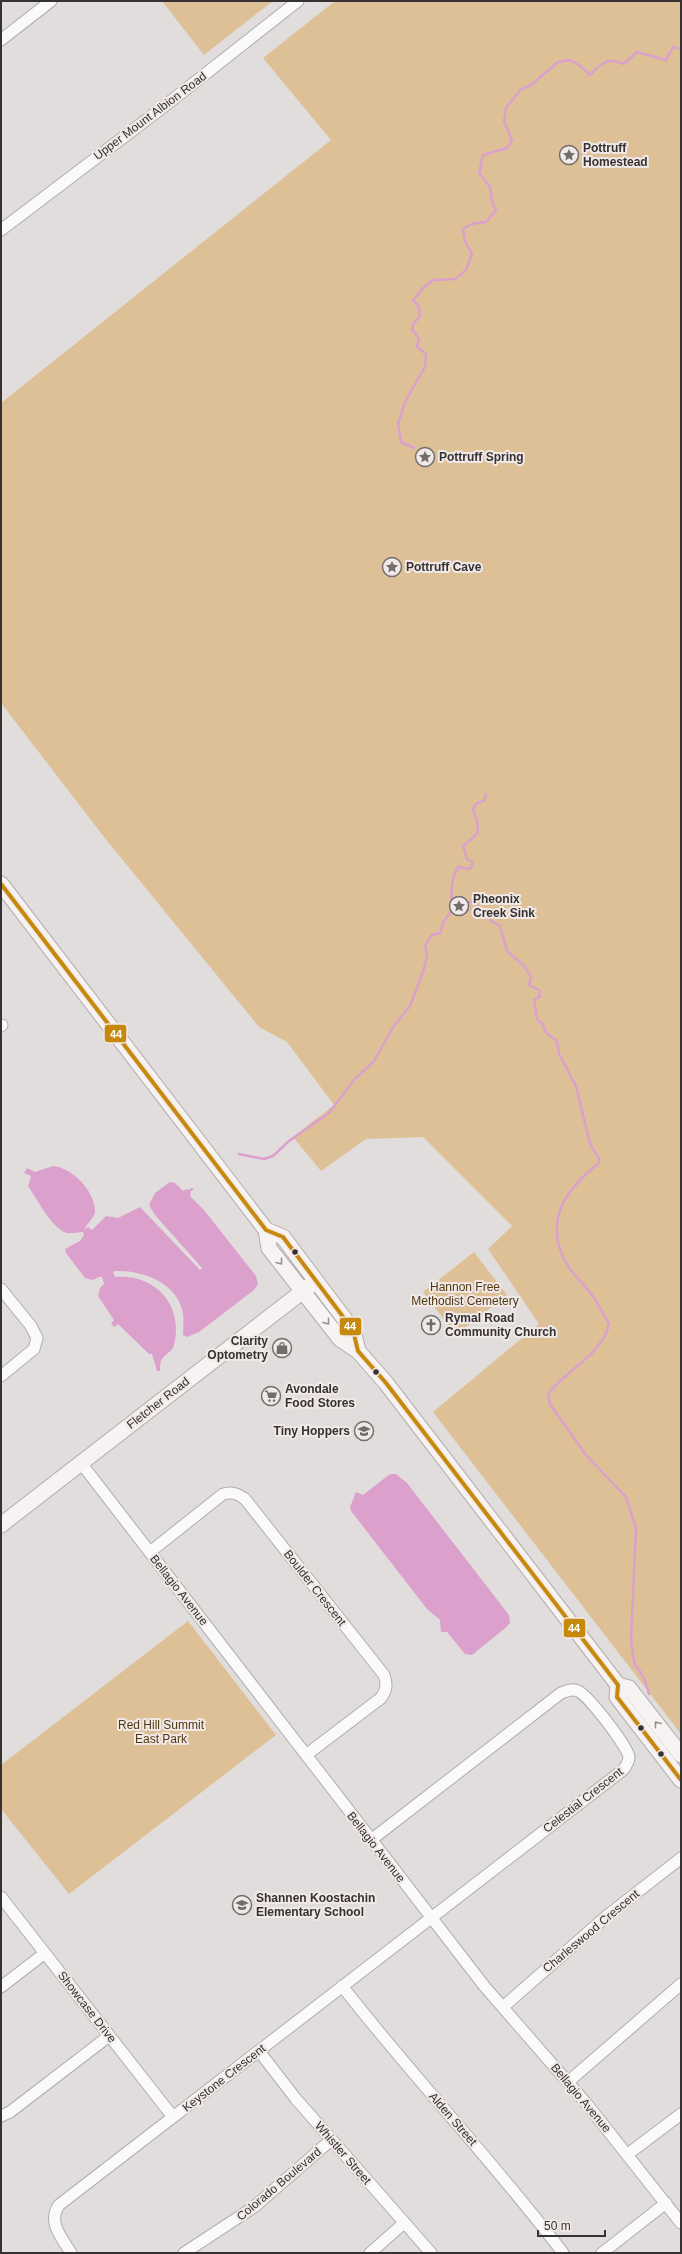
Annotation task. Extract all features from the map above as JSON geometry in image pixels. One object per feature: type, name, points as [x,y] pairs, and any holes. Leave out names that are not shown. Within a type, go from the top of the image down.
[{"type":"main road","points":[[1,884],[266,1230],[269,1248],[340,1339],[358,1351],[386,1383],[618,1685],[630,1688],[681,1755]]},
{"type":"main road","points":[[266,1230],[283,1237],[353,1330],[358,1351]]},
{"type":"main road","name":"Fletcher Road","points":[[1,1525],[316,1281]]},
{"type":"main road","points":[[618,1685],[617,1697],[681,1780]]},
{"type":"street","points":[[1,40],[51,1]]},
{"type":"street","name":"Upper Mount Albion Road","points":[[1,230],[162,108],[298,1]]},
{"type":"street","points":[[1,1290],[31,1326],[37,1338],[34,1349],[1,1376]]},
{"type":"street","name":"Bellagio Avenue","points":[[81,1463],[432,1918],[503,2007],[628,2154],[681,2223]]},
{"type":"street","name":"Boulder Crescent","points":[[150,1552],[223,1494],[231,1492],[238,1494],[245,1499],[384,1675],[387,1682],[385,1692],[381,1698],[306,1755]]},
{"type":"street","name":"Celestial Crescent","points":[[371,1840],[561,1693],[568,1690],[576,1690],[587,1697],[628,1750],[628,1764],[623,1770],[432,1918]]},
{"type":"street","name":"Charleswood Crescent","points":[[503,2007],[608,1915],[681,1858]]},
{"type":"street","name":"Showcase Drive","points":[[1,1897],[173,2118]]},
{"type":"street","name":"Keystone Crescent","points":[[72,2253],[53,2223],[55,2211],[59,2205],[432,1918]]},
{"type":"street","points":[[1,1987],[45,1953]]},
{"type":"street","points":[[568,2082],[681,1984]]},
{"type":"street","name":"Alden Street","points":[[342,1986],[382,2038],[509,2184],[563,2253]]},
{"type":"street","points":[[1,2116],[10,2112],[109,2036]]},
{"type":"street","name":"Whistler Street","points":[[259,2051],[331,2140],[431,2253]]},
{"type":"street","points":[[628,2154],[681,2114]]},
{"type":"street","name":"Colorado Boulevard","points":[[184,2253],[254,2207],[331,2140]]},
{"type":"street","points":[[602,2253],[666,2203]]},
{"type":"street","points":[[370,2253],[404,2223]]},
{"type":"green space","points":[[162,1],[273,1],[204,55]]},
{"type":"green space","points":[[335,1],[681,1],[681,1734],[433,1412],[539,1324],[488,1249],[512,1226],[423,1137],[366,1139],[321,1171],[293,1137],[334,1105],[287,1042],[259,1027],[104,837],[1,703],[1,403],[331,140],[263,58]]},
{"type":"green space","name":"Hannon Free Methodist Cemetery","points":[[474,1252],[507,1295],[456,1335],[423,1292]]},
{"type":"green space","name":"Red Hill Summit East Park","points":[[188,1621],[276,1735],[69,1894],[1,1809],[1,1765]]},
{"type":"shaded area","points":[[53,1166],[74,1175],[86,1187],[90,1194],[95,1212],[85,1228],[86,1229],[88,1227],[92,1230],[106,1216],[118,1218],[140,1207],[200,1270],[202,1268],[155,1215],[149,1205],[155,1193],[170,1182],[175,1183],[183,1191],[187,1189],[191,1193],[190,1196],[204,1210],[256,1276],[258,1284],[254,1290],[199,1332],[187,1337],[183,1335],[183,1313],[174,1293],[157,1280],[147,1276],[125,1271],[113,1272],[115,1277],[129,1277],[142,1280],[154,1286],[163,1294],[170,1305],[175,1317],[176,1330],[174,1345],[162,1359],[160,1363],[160,1371],[157,1371],[152,1354],[149,1354],[118,1324],[114,1327],[111,1323],[114,1320],[98,1296],[100,1288],[104,1284],[102,1277],[93,1280],[85,1278],[66,1253],[65,1249],[80,1241],[84,1235],[83,1232],[67,1233],[56,1226],[45,1213],[28,1186],[31,1176],[24,1173],[27,1168],[35,1172]]},
{"type":"shaded area","points":[[390,1474],[396,1474],[407,1483],[509,1615],[510,1623],[472,1655],[465,1654],[447,1632],[441,1632],[440,1620],[427,1609],[351,1511],[350,1507],[356,1492],[363,1495]]},
{"type":"waterway","points":[[414,448],[401,442],[398,424],[405,402],[425,367],[426,354],[417,347],[419,339],[412,329],[414,323],[420,316],[419,306],[413,301],[422,289],[433,280],[455,279],[466,270],[472,254],[465,241],[463,229],[472,224],[486,222],[496,210],[492,202],[490,187],[479,173],[483,155],[507,148],[512,140],[504,121],[506,108],[520,90],[531,85],[558,62],[570,60],[579,65],[590,75],[605,62],[613,61],[624,64],[637,52],[666,60],[673,47],[681,49]]},
{"type":"waterway","points":[[239,1154],[264,1159],[273,1156],[289,1141],[329,1113],[354,1080],[374,1061],[393,1027],[410,1006],[427,957],[425,945],[432,935],[440,933],[444,921],[452,910],[452,887],[456,871],[459,867],[469,869],[472,866],[473,862],[467,859],[463,846],[477,834],[478,825],[473,809],[477,803],[484,801],[486,794]]},
{"type":"waterway","points":[[452,910],[465,913],[468,910],[468,902],[473,902],[491,921],[500,926],[507,951],[524,966],[531,977],[529,985],[539,990],[540,997],[534,999],[537,1020],[542,1023],[546,1033],[557,1041],[559,1054],[576,1086],[590,1144],[599,1159],[599,1163],[569,1193],[562,1205],[558,1217],[557,1230],[558,1244],[564,1259],[573,1273],[592,1295],[609,1324],[605,1335],[592,1353],[548,1394],[550,1404],[585,1454],[626,1497],[636,1528],[631,1640],[634,1662],[644,1678],[649,1694]]},
{"type":"transit line","name":"44","points":[[1,884],[266,1230],[283,1237],[353,1330],[358,1351],[386,1383],[618,1685],[617,1697],[681,1780]]},
{"type":"place","name":"Pottruff Homestead","points":[[569,155]]},
{"type":"place","name":"Pottruff Spring","points":[[425,457]]},
{"type":"place","name":"Pottruff Cave","points":[[392,567]]},
{"type":"place","name":"Pheonix Creek Sink","points":[[459,906]]},
{"type":"place","name":"Rymal Road Community Church","points":[[431,1325]]},
{"type":"place","name":"Clarity Optometry","points":[[282,1348]]},
{"type":"place","name":"Avondale Food Stores","points":[[271,1396]]},
{"type":"place","name":"Tiny Hoppers","points":[[364,1431]]},
{"type":"place","name":"Shannen Koostachin Elementary School","points":[[242,1905]]}]
